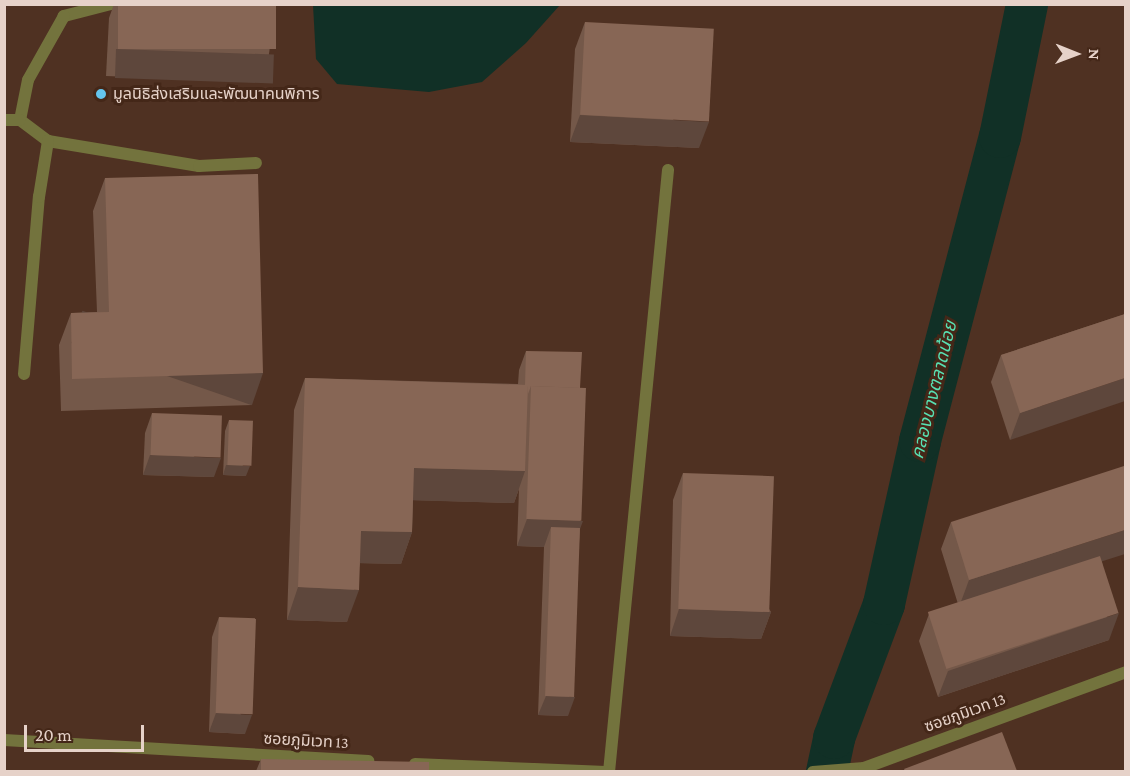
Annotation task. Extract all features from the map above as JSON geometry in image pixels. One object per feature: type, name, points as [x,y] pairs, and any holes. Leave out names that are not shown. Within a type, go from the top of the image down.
[{"type":"street","points":[[20,120],[28,80],[64,16],[111,4]]},
{"type":"street","points":[[4,120],[20,120],[48,141],[199,166],[256,163]]},
{"type":"street","points":[[24,374],[39,197],[48,141]]},
{"type":"street","points":[[404,763],[607,771],[669,170]]},
{"type":"street","name":"ซอยภูมิเวท 13","points":[[813,771],[864,768],[1125,672]]},
{"type":"street","name":"ซอยภูมิเวท 13","points":[[4,740],[381,762]]},
{"type":"shaded area","points":[[313,4],[560,5],[526,43],[482,82],[429,92],[337,84],[316,59]]},
{"type":"building","points":[[118,4],[276,4],[276,49],[118,49]]},
{"type":"building","points":[[585,22],[714,29],[709,122],[580,115]]},
{"type":"building","points":[[258,174],[263,373],[72,379],[71,313],[109,312],[105,178]]},
{"type":"building","points":[[1125,314],[1125,378],[1020,413],[1001,355]]},
{"type":"building","points":[[526,351],[582,352],[580,388],[531,386],[528,394],[528,385],[525,385]]},
{"type":"building","points":[[305,378],[528,385],[525,471],[414,468],[412,532],[361,531],[359,590],[298,587]]},
{"type":"building","points":[[531,386],[586,388],[581,521],[526,519]]},
{"type":"building","points":[[152,413],[222,415],[220,457],[151,455]]},
{"type":"building","points":[[229,420],[253,421],[251,466],[227,465]]},
{"type":"building","points":[[1124,466],[1125,530],[969,580],[951,522]]},
{"type":"building","points":[[683,473],[774,476],[769,612],[678,609]]},
{"type":"building","points":[[551,527],[580,528],[574,697],[545,696]]},
{"type":"building","points":[[1100,556],[1119,613],[946,669],[928,612]]},
{"type":"building","points":[[219,617],[256,618],[253,714],[216,713]]},
{"type":"building","points":[[1002,732],[1017,771],[905,771],[904,769]]},
{"type":"building","points":[[261,759],[429,762],[429,771],[261,771]]},
{"type":"waterway","name":"คลองบางตลาดน้อย","points":[[827,772],[834,738],[884,604],[920,441],[1000,137],[1027,4]]},
{"type":"place","name":"มูลนิธิส่งเสริมและพัฒนาคนพิการ","points":[[101,94]]}]
